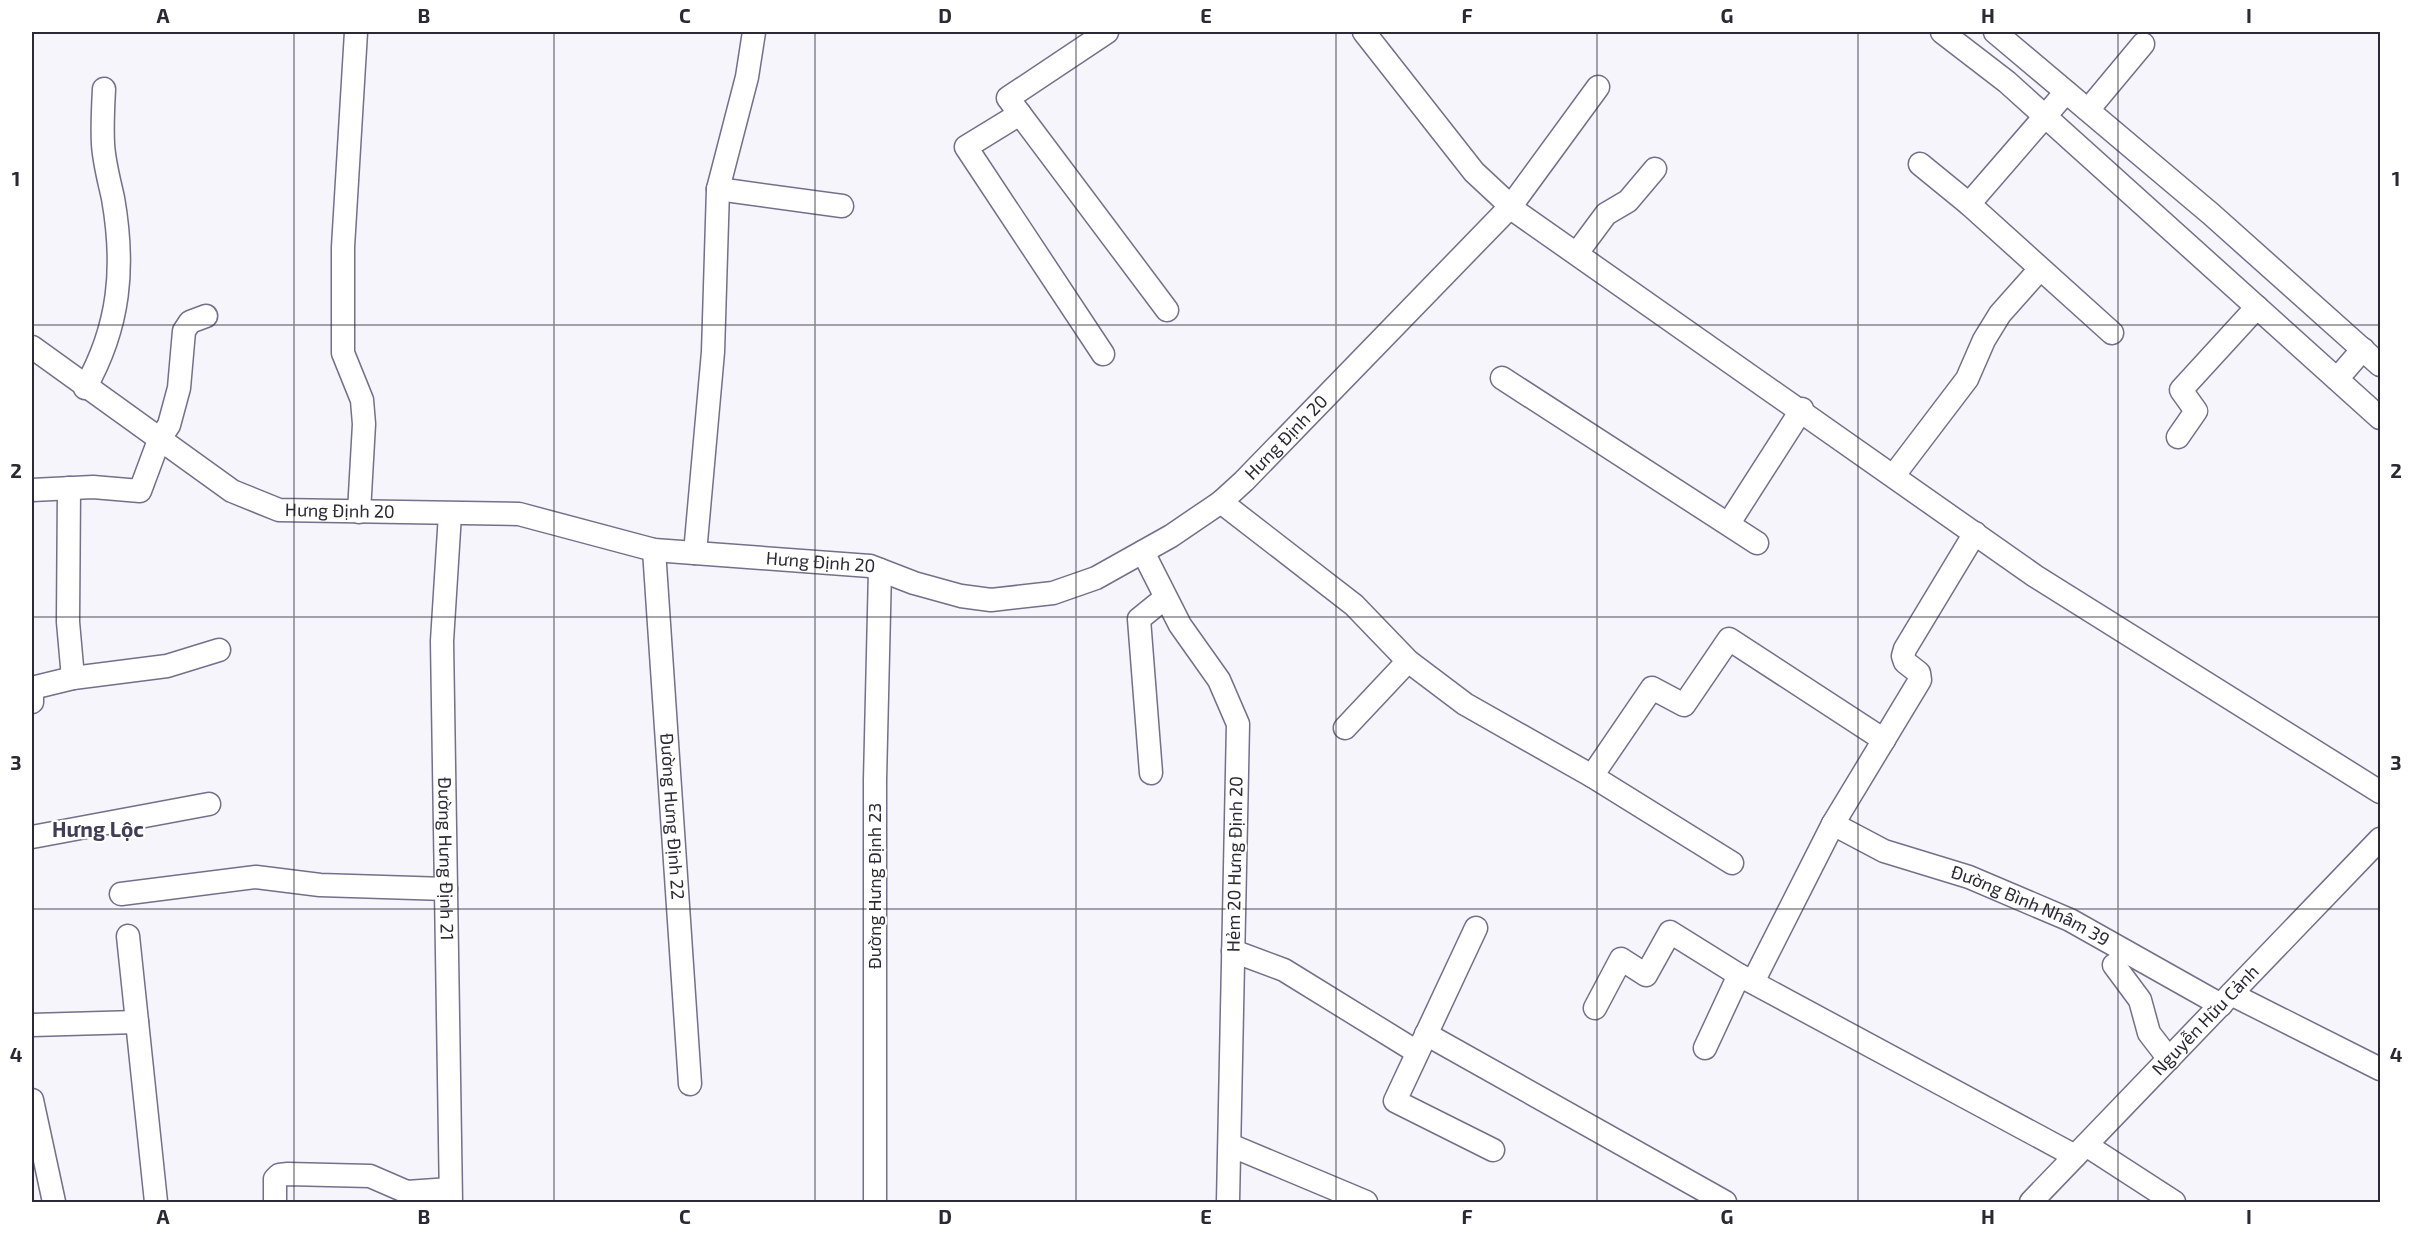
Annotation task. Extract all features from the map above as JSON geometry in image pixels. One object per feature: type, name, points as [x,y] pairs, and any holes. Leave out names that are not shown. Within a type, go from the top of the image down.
[{"type":"street","points":[[356,32],[343,247],[343,352],[362,400],[364,424],[359,512]]},
{"type":"street","points":[[695,553],[713,352],[718,189],[747,77],[754,32]]},
{"type":"street","points":[[1107,32],[1008,98],[1167,310]]},
{"type":"street","points":[[1364,32],[1474,172],[1511,206],[2035,576],[2380,792]]},
{"type":"street","points":[[1942,32],[2007,82],[2380,418]]},
{"type":"street","points":[[1995,32],[2211,214],[2380,365]]},
{"type":"street","points":[[2088,110],[2143,44]]},
{"type":"street","name":"Hưng Định 20","points":[[32,347],[85,388],[232,491],[279,510],[519,514],[654,550],[870,566],[914,583],[961,596],[991,600],[1053,593],[1096,578],[1143,552],[1221,502],[1511,206],[1598,87]]},
{"type":"street","points":[[85,388],[98,366],[119,292],[120,268],[113,198],[103,144],[104,89]]},
{"type":"street","points":[[1969,204],[2066,92]]},
{"type":"street","points":[[1020,114],[966,147],[1103,354]]},
{"type":"street","points":[[1920,164],[1969,204],[2112,333]]},
{"type":"street","points":[[1577,253],[1606,214],[1628,201],[1654,169]]},
{"type":"street","points":[[718,189],[842,206]]},
{"type":"street","points":[[2187,243],[2211,214]]},
{"type":"street","points":[[1894,475],[1967,379],[1984,340],[2000,314],[2040,269]]},
{"type":"street","points":[[2178,437],[2196,411],[2181,390],[2257,307]]},
{"type":"street","points":[[32,490],[93,486],[140,491],[159,440],[169,425],[179,388],[184,331],[190,322],[206,316]]},
{"type":"street","points":[[2337,379],[2363,349]]},
{"type":"street","points":[[1502,378],[1757,543]]},
{"type":"street","points":[[1729,523],[1802,410]]},
{"type":"street","points":[[69,488],[68,622],[73,678]]},
{"type":"street","points":[[1221,502],[1354,605],[1408,661],[1465,704],[1592,776],[1732,863]]},
{"type":"street","name":"Đường Hưng Định 21","points":[[450,514],[442,641],[450,1196]]},
{"type":"street","points":[[1705,1048],[1833,824],[1920,680],[1919,673],[1905,662],[1903,656],[1905,649],[1975,533]]},
{"type":"street","name":"Đường Hưng Định 22","points":[[654,550],[690,1084]]},
{"type":"street","name":"Hẻm 20 Hưng Định 20","points":[[1143,552],[1180,625],[1219,680],[1238,724],[1228,1203]]},
{"type":"street","name":"Đường Hưng Định 23","points":[[875,1203],[875,780],[879,570]]},
{"type":"street","points":[[1151,773],[1139,619],[1165,598]]},
{"type":"street","points":[[1592,776],[1652,688],[1684,705],[1730,639],[1884,740]]},
{"type":"street","points":[[32,702],[32,688],[73,678],[167,666],[219,650]]},
{"type":"street","points":[[1345,728],[1408,661]]},
{"type":"street","points":[[32,837],[209,804]]},
{"type":"street","name":"Đường Bình Nhâm 39","points":[[1833,824],[1884,851],[1988,884],[2070,920],[2226,999],[2380,1069]]},
{"type":"street","name":"Nguyễn Hữu Cảnh","points":[[2031,1203],[2380,839]]},
{"type":"street","points":[[121,894],[256,877],[321,885],[446,888]]},
{"type":"street","points":[[1476,928],[1395,1101],[1493,1150]]},
{"type":"street","points":[[1595,1008],[1621,959],[1646,975],[1670,932],[1746,979],[2081,1151],[2174,1203]]},
{"type":"street","points":[[128,936],[156,1203]]},
{"type":"street","points":[[1233,951],[1284,970],[1725,1203]]},
{"type":"street","points":[[2114,965],[2140,1000],[2149,1033],[2169,1059]]},
{"type":"street","points":[[32,1024],[136,1022]]},
{"type":"street","points":[[32,1100],[54,1203]]},
{"type":"street","points":[[1230,1146],[1366,1203]]},
{"type":"street","points":[[275,1203],[275,1179],[279,1175],[288,1173],[370,1176],[408,1192],[450,1196]]},
{"type":"district","name":"Hưng Lộc","points":[[98,830]]}]
